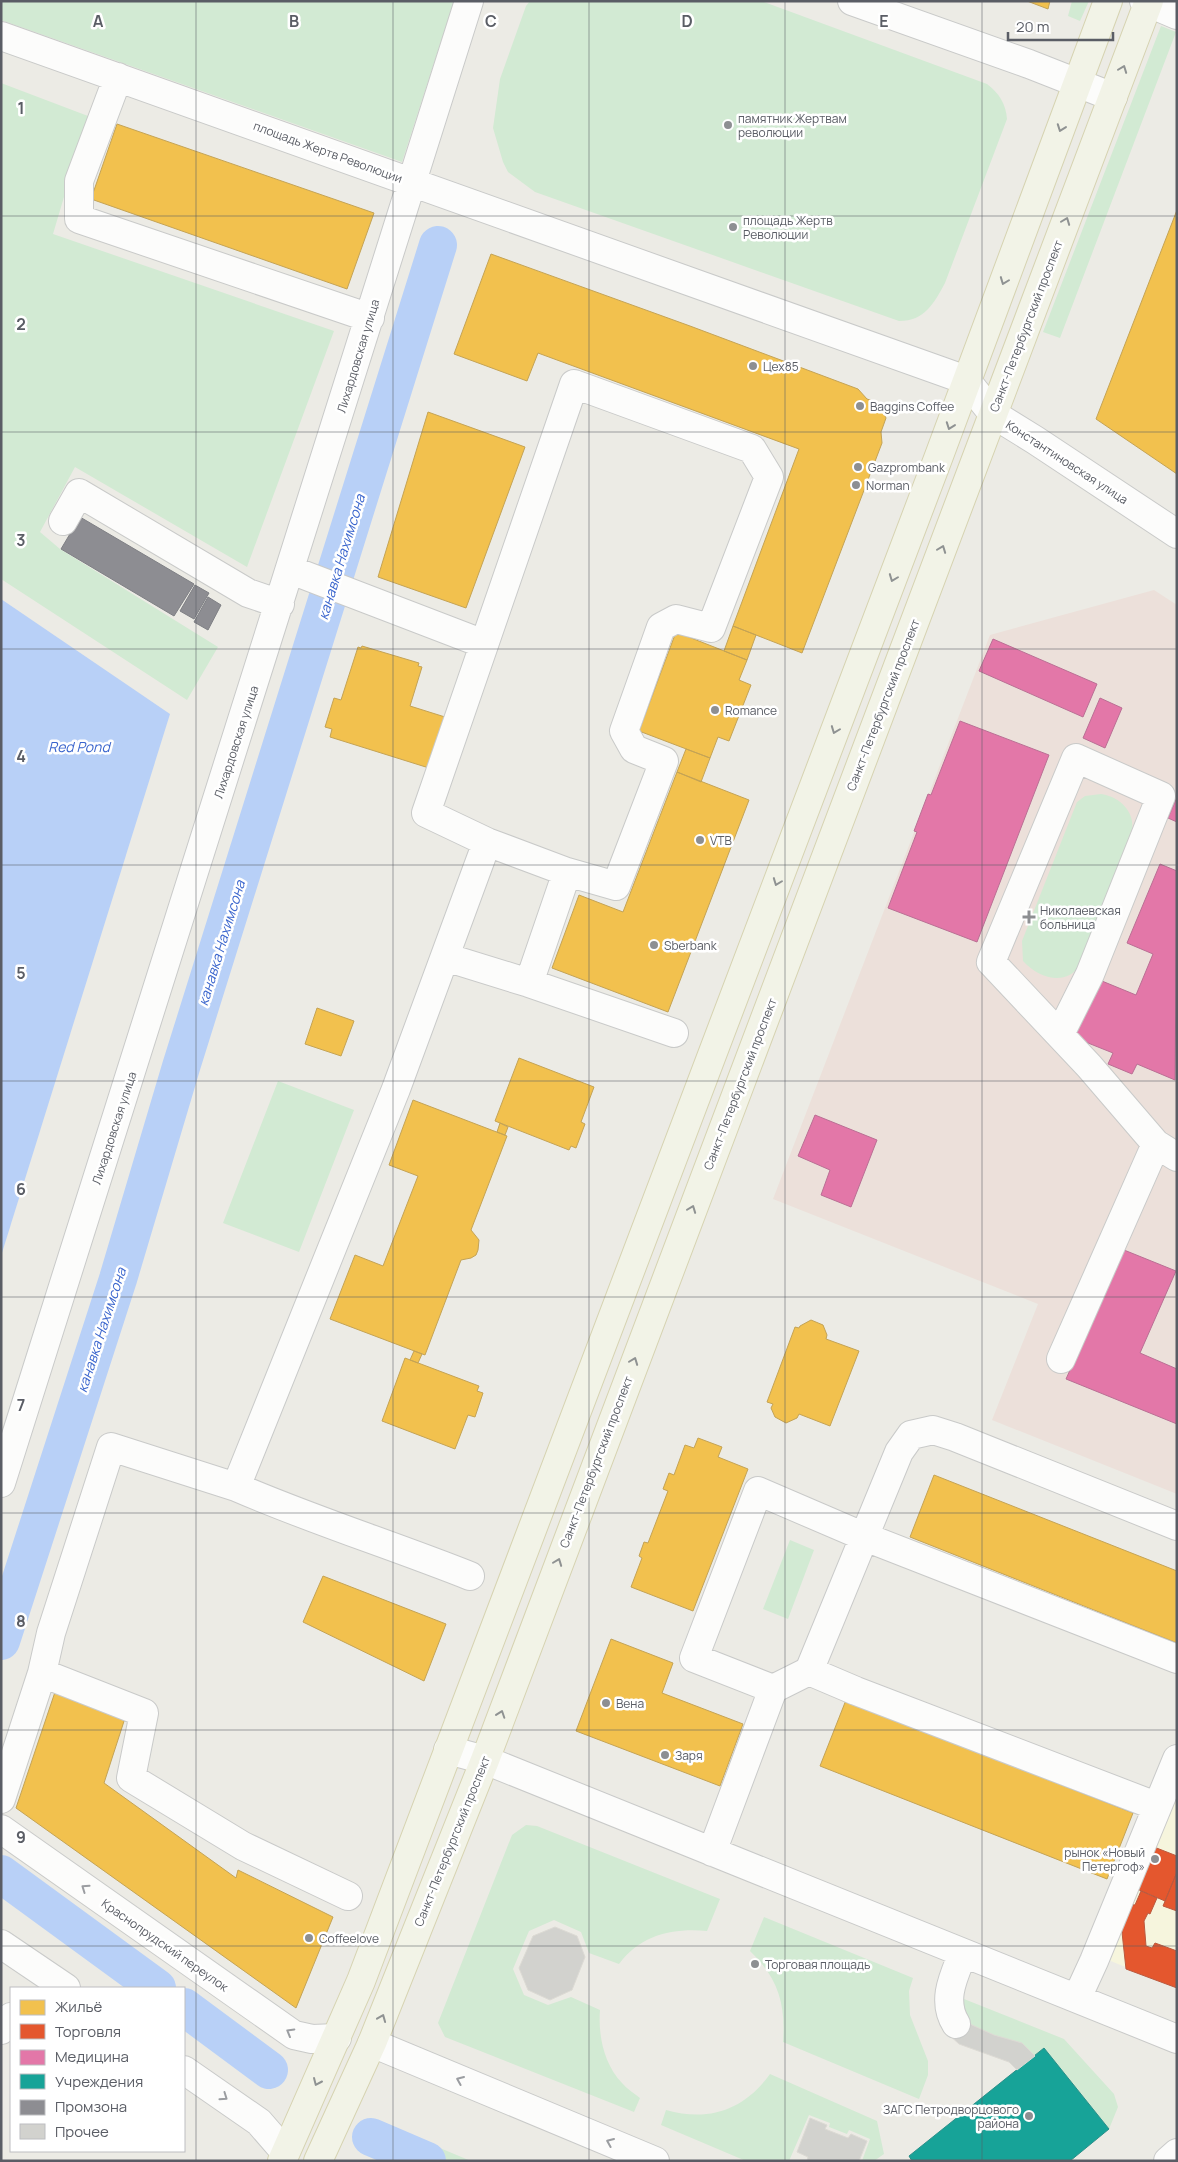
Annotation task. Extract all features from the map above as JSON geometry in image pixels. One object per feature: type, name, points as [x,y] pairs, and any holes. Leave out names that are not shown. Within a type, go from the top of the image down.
[{"type":"main road","points":[[284,2157],[361,1981],[1108,1]]},
{"type":"main road","name":"Санкт-Петербургский проспект","points":[[318,2161],[372,2043],[485,1760],[1113,97],[1147,2]]},
{"type":"street","name":"Лихардовская улица","points":[[1,1483],[280,604],[301,574],[370,318],[469,1]]},
{"type":"street","points":[[852,1],[1113,97]]},
{"type":"street","points":[[1147,2],[1177,15]]},
{"type":"street","name":"площадь Жертв Революции","points":[[1,36],[966,380]]},
{"type":"street","points":[[118,77],[79,181],[79,219],[370,318]]},
{"type":"street","name":"Константиновская улица","points":[[966,380],[993,414],[1177,534]]},
{"type":"street","points":[[574,384],[752,449],[769,477],[711,628],[676,618],[661,627],[624,731],[634,749],[664,761],[616,886],[567,872],[486,842],[426,813],[484,644],[574,384]]},
{"type":"street","points":[[63,521],[79,493],[248,593],[280,604]]},
{"type":"street","points":[[301,574],[484,644]]},
{"type":"street","points":[[1060,1034],[1090,974],[1161,796],[1076,758],[991,962],[1167,1150],[1061,1359]]},
{"type":"street","points":[[236,1487],[396,1089],[486,842]]},
{"type":"street","points":[[529,983],[567,872]]},
{"type":"street","points":[[444,957],[529,983],[674,1033]]},
{"type":"street","points":[[712,1852],[773,1689],[809,1671],[899,1452],[911,1435],[933,1430],[955,1437],[1177,1526]]},
{"type":"street","points":[[1,1798],[42,1673],[51,1633],[111,1447],[236,1487],[273,1503],[470,1576]]},
{"type":"street","points":[[773,1689],[694,1658],[758,1491],[865,1537],[1177,1660]]},
{"type":"street","points":[[809,1671],[856,1691],[1156,1806]]},
{"type":"street","points":[[42,1673],[144,1713],[131,1778],[243,1846],[348,1896]]},
{"type":"street","points":[[448,1750],[485,1760],[1177,2039]]},
{"type":"street","points":[[1077,1998],[1177,1759]]},
{"type":"street","name":"Краснопрудский переулок","points":[[1,1829],[294,2035],[312,2039],[337,2038]]},
{"type":"street","points":[[1,1944],[38,1981],[62,1987]]},
{"type":"street","points":[[956,2024],[951,2016],[948,2001],[951,1984],[963,1953]]},
{"type":"street","points":[[1,2030],[10,2018]]},
{"type":"street","points":[[372,2043],[655,2161]]},
{"type":"street","points":[[185,2071],[259,2122],[284,2157]]},
{"type":"street","points":[[1168,2161],[1177,2153]]},
{"type":"shaded area","points":[[1,1],[454,1],[402,162],[1,20]]},
{"type":"shaded area","points":[[530,1],[761,1],[987,84],[1001,99],[1007,119],[945,283],[928,310],[916,318],[899,321],[535,192],[508,172],[503,162],[493,128],[500,79],[526,6]]},
{"type":"shaded area","points":[[1072,1],[1089,1],[1080,21],[1068,16]]},
{"type":"shaded area","points":[[1161,26],[1176,32],[1060,338],[1043,332]]},
{"type":"shaded area","points":[[1,83],[88,116],[53,234],[334,331],[247,567],[75,467],[40,532],[60,549],[218,647],[187,700],[1,579]]},
{"type":"shaded area","name":"Николаевская больница","points":[[1154,590],[1177,605],[1177,1494],[992,1420],[1038,1304],[773,1199],[990,635]]},
{"type":"shaded area","points":[[1101,794],[1119,801],[1124,806],[1131,816],[1132,829],[1080,965],[1067,976],[1052,978],[1044,976],[1023,961],[1022,941],[1077,802],[1085,796]]},
{"type":"shaded area","points":[[278,1081],[354,1110],[299,1252],[223,1223]]},
{"type":"shaded area","points":[[790,1540],[814,1550],[788,1619],[763,1609]]},
{"type":"shaded area","name":"рынок «Новый Петергоф»","points":[[1177,1764],[1177,1988],[1091,1953]]},
{"type":"shaded area","points":[[526,1825],[537,1826],[720,1899],[707,1931],[670,1932],[647,1940],[637,1946],[619,1964],[589,1953],[581,1932],[554,1920],[529,1931],[513,1969],[524,1995],[548,2005],[571,1997],[600,2010],[601,2040],[611,2067],[622,2083],[640,2098],[634,2112],[445,2037],[438,2023],[512,1835]]},
{"type":"shaded area","points":[[764,1917],[913,1978],[909,1991],[910,2015],[928,2061],[928,2075],[919,2099],[783,2042],[783,2016],[778,1992],[767,1971],[750,1951]]},
{"type":"shaded area","points":[[959,1997],[1064,2039],[1114,2094],[1118,2107],[1109,2129],[1044,2049],[1035,2056],[1022,2043],[994,2035],[972,2025],[964,2016]]},
{"type":"shaded area","points":[[770,2074],[877,2121],[884,2154],[874,2161],[862,2161],[870,2139],[849,2130],[847,2134],[829,2127],[830,2123],[809,2115],[789,2161],[746,2161],[661,2125],[666,2110],[697,2114],[711,2113],[737,2104],[760,2086]]},
{"type":"shaded area","points":[[404,2133],[471,2161],[393,2161]]},
{"type":"water","name":"Red Pond","points":[[1,599],[170,714],[1,1256]]},
{"type":"building: Жильё","points":[[1027,1],[1050,1],[1048,9]]},
{"type":"building: Жильё","points":[[117,124],[374,213],[347,289],[91,199]]},
{"type":"building: Жильё","points":[[1177,210],[1177,474],[1096,419]]},
{"type":"building: Жильё","points":[[491,254],[858,389],[867,399],[879,403],[886,418],[881,432],[882,443],[802,653],[733,626],[799,449],[538,353],[527,381],[454,354]]},
{"type":"building: Жильё","points":[[428,412],[525,447],[466,608],[378,577]]},
{"type":"building: Жильё","points":[[733,626],[756,635],[747,660],[724,651]]},
{"type":"building: Жильё","points":[[676,632],[747,660],[739,680],[751,685],[729,741],[718,737],[710,758],[639,731]]},
{"type":"building: Жильё","points":[[362,646],[419,663],[418,666],[422,667],[410,706],[445,717],[429,768],[330,737],[332,729],[325,727],[334,698],[341,700],[358,647],[361,648]]},
{"type":"building: Жильё","points":[[686,749],[710,758],[701,782],[677,772]]},
{"type":"building: Жильё","points":[[677,772],[749,800],[668,1012],[552,968],[579,895],[623,912]]},
{"type":"building: Жильё","points":[[317,1008],[354,1021],[341,1056],[305,1044]]},
{"type":"building: Жильё","points":[[519,1058],[594,1087],[581,1122],[585,1124],[576,1148],[571,1146],[569,1150],[495,1121]]},
{"type":"building: Жильё","points":[[413,1100],[507,1136],[471,1230],[479,1240],[478,1250],[476,1255],[471,1258],[461,1260],[425,1355],[330,1319],[355,1255],[383,1266],[418,1176],[389,1165]]},
{"type":"building: Жильё","points":[[500,1123],[508,1127],[505,1135],[497,1132]]},
{"type":"building: Жильё","points":[[811,1320],[823,1325],[827,1335],[826,1339],[859,1351],[830,1426],[799,1414],[797,1418],[786,1423],[775,1417],[771,1408],[773,1404],[767,1402],[795,1327],[799,1328]]},
{"type":"building: Жильё","points":[[414,1351],[422,1354],[418,1363],[410,1360]]},
{"type":"building: Жильё","points":[[405,1358],[479,1386],[477,1391],[483,1393],[475,1417],[468,1415],[455,1449],[382,1421]]},
{"type":"building: Жильё","points":[[698,1438],[722,1447],[718,1457],[748,1469],[693,1611],[631,1587],[642,1558],[639,1556],[644,1542],[648,1543],[668,1491],[663,1489],[669,1473],[674,1475],[685,1445],[694,1448]]},
{"type":"building: Жильё","points":[[934,1475],[1177,1571],[1177,1643],[910,1537]]},
{"type":"building: Жильё","points":[[323,1576],[446,1624],[424,1681],[303,1622]]},
{"type":"building: Жильё","points":[[611,1639],[673,1663],[662,1693],[743,1724],[720,1786],[576,1731]]},
{"type":"building: Жильё","points":[[55,1692],[126,1715],[104,1783],[236,1878],[238,1870],[333,1917],[296,2008],[16,1808]]},
{"type":"building: Жильё","points":[[846,1700],[1133,1813],[1107,1879],[820,1766]]},
{"type":"building: Торговля","points":[[1154,1847],[1177,1856],[1177,1872],[1165,1901],[1137,1889]]},
{"type":"building: Торговля","points":[[1177,1872],[1177,1911],[1163,1906]]},
{"type":"building: Торговля","points":[[1141,1891],[1157,1898],[1150,1914],[1148,1913],[1144,1921],[1146,1946],[1152,1948],[1155,1943],[1177,1951],[1177,1988],[1126,1969],[1121,1923],[1129,1904],[1135,1905]]},
{"type":"building: Медицина","points":[[993,639],[1097,684],[1083,717],[979,671]]},
{"type":"building: Медицина","points":[[1100,698],[1122,708],[1105,748],[1083,738]]},
{"type":"building: Медицина","points":[[960,721],[1049,755],[977,942],[888,908],[917,832],[914,831],[928,794],[931,795]]},
{"type":"building: Медицина","points":[[1177,797],[1177,822],[1168,818]]},
{"type":"building: Медицина","points":[[1160,864],[1177,871],[1175,1080],[1137,1064],[1132,1074],[1108,1064],[1113,1053],[1073,1037],[1097,979],[1136,995],[1153,954],[1127,943]]},
{"type":"building: Медицина","points":[[815,1115],[877,1140],[851,1207],[821,1195],[830,1170],[798,1156]]},
{"type":"building: Медицина","points":[[1124,1250],[1176,1271],[1140,1353],[1177,1369],[1177,1424],[1066,1379]]},
{"type":"building: Учреждения","name":"ЗАГС Петродворцового района","points":[[1044,2048],[1109,2129],[1070,2161],[912,2161],[909,2156]]},
{"type":"building: Промзона","points":[[80,517],[194,584],[174,616],[61,549]]},
{"type":"building: Промзона","points":[[195,585],[209,593],[194,619],[180,611]]},
{"type":"building: Промзона","points":[[208,597],[221,605],[208,630],[194,622]]},
{"type":"building: Прочее","points":[[555,1927],[577,1936],[585,1957],[572,1990],[550,2000],[528,1990],[519,1968],[533,1936]]},
{"type":"building: Прочее","points":[[964,2016],[972,2025],[994,2035],[1022,2043],[1035,2056],[1017,2070],[1009,2062],[959,2044],[947,2033]]},
{"type":"building: Прочее","points":[[810,2118],[827,2125],[825,2129],[848,2138],[851,2134],[867,2141],[859,2161],[807,2161],[808,2157],[797,2152]]},
{"type":"waterway","name":"канавка Нахимсона","points":[[1,1641],[118,1279],[181,1067],[438,245]]},
{"type":"waterway","points":[[1,1874],[156,1987]]},
{"type":"waterway","points":[[185,2008],[269,2070]]},
{"type":"waterway","points":[[371,2137],[427,2161]]},
{"type":"place","name":"памятник Жертвам революции","points":[[728,125]]},
{"type":"place","name":"площадь Жертв Революции","points":[[733,227]]},
{"type":"place","name":"Цех85","points":[[753,366]]},
{"type":"place","name":"Baggins Coffee","points":[[860,406]]},
{"type":"place","name":"Gazprombank","points":[[858,467]]},
{"type":"place","name":"Norman","points":[[856,485]]},
{"type":"place","name":"Romance","points":[[715,710]]},
{"type":"place","name":"VTB","points":[[700,840]]},
{"type":"place","name":"Николаевская больница","points":[[1029,917]]},
{"type":"place","name":"Sberbank","points":[[654,945]]},
{"type":"place","name":"Вена","points":[[606,1703]]},
{"type":"place","name":"Заря","points":[[665,1755]]},
{"type":"place","name":"рынок «Новый Петергоф»","points":[[1155,1859]]},
{"type":"place","name":"Cоffeelove","points":[[309,1938]]},
{"type":"place","name":"Торговая площадь","points":[[755,1964]]},
{"type":"place","name":"ЗАГС Петродворцового района","points":[[1029,2116]]}]
